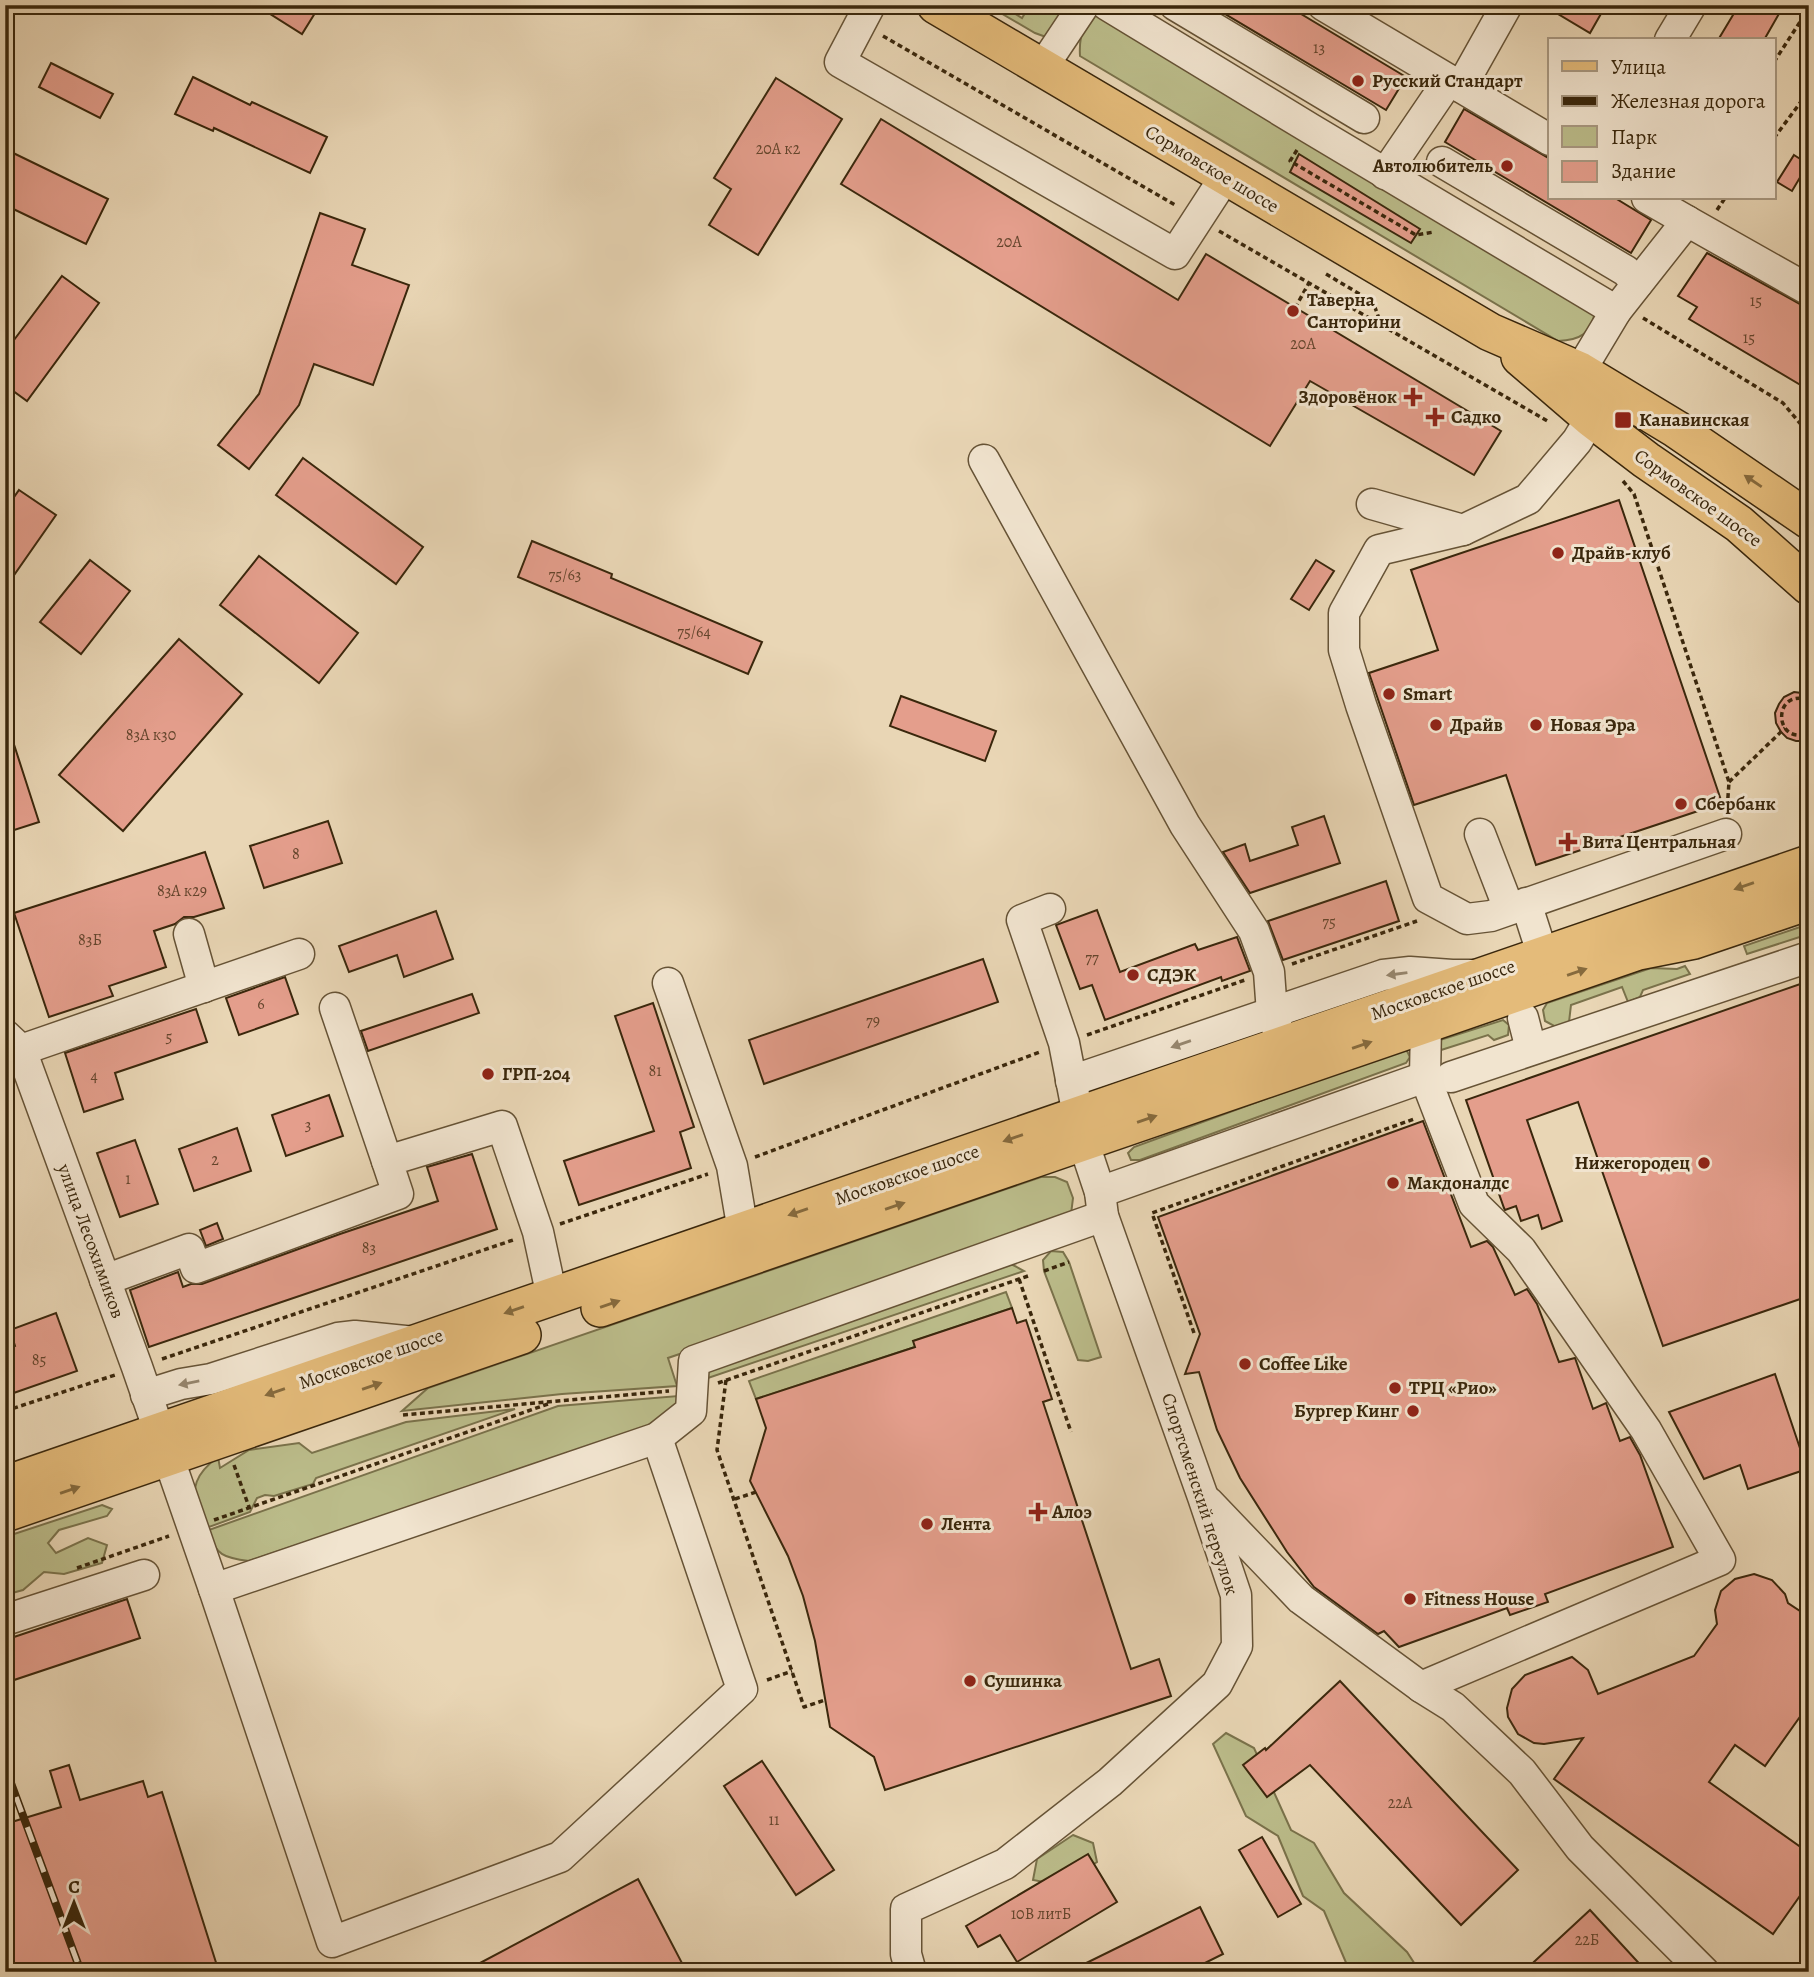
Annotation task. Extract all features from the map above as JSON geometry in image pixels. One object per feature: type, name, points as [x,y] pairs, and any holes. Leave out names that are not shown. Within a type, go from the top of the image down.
[{"type":"main road","name":"Сормовское шоссе","points":[[936,5],[1490,332],[1580,371],[1676,429],[1809,520]]},
{"type":"main road","name":"Сормовское шоссе","points":[[1490,332],[1584,429],[1646,460],[1739,524],[1809,586]]},
{"type":"main road","name":"Московское шоссе","points":[[5,1485],[164,1445],[1077,1113],[1278,1029],[1490,974],[1809,864]]},
{"type":"main road","name":"Московское шоссе","points":[[5,1513],[164,1445],[422,1342],[1077,1113],[1426,1024],[1638,950],[1704,937],[1809,901]]},
{"type":"street","points":[[1042,68],[1084,5]]},
{"type":"street","points":[[1107,5],[1385,174],[1625,300]]},
{"type":"street","points":[[1175,5],[1364,118]]},
{"type":"street","points":[[1385,174],[1455,83],[1507,5]]},
{"type":"street","points":[[1671,38],[1691,5]]},
{"type":"street","points":[[1327,6],[1548,139]]},
{"type":"street","points":[[865,14],[840,61],[1175,254],[1225,177]]},
{"type":"street","points":[[1442,162],[1626,271],[1625,300]]},
{"type":"street","points":[[1650,200],[1809,290]]},
{"type":"street","points":[[1580,371],[1625,300],[1687,221]]},
{"type":"street","points":[[1584,429],[1528,499],[1463,530],[1379,551],[1344,613],[1344,650],[1428,898],[1467,919],[1490,916],[1726,834]]},
{"type":"street","points":[[984,460],[1185,825],[1254,931],[1269,972],[1278,1029]]},
{"type":"street","points":[[1371,504],[1463,530]]},
{"type":"street","points":[[1480,834],[1543,956]]},
{"type":"street","name":"Спортсменский переулок","points":[[911,1972],[906,1954],[906,1909],[1005,1864],[1110,1782],[1217,1684],[1237,1646],[1236,1595],[1102,1204],[1077,1113],[1064,1043],[1022,920],[1050,909]]},
{"type":"street","points":[[189,934],[204,987]]},
{"type":"street","points":[[13,1043],[204,987],[299,954]]},
{"type":"street","points":[[214,1588],[657,1438],[691,1411],[694,1361],[1438,1077],[1809,957]]},
{"type":"street","points":[[668,983],[732,1166],[743,1231]]},
{"type":"street","points":[[105,1280],[189,1249],[195,1268],[398,1194],[335,1008]]},
{"type":"street","points":[[1523,1018],[1531,1049]]},
{"type":"street","points":[[1421,1686],[1720,1560],[1646,1430],[1521,1250],[1474,1204],[1426,1024]]},
{"type":"street","name":"улица Лесохимиков","points":[[13,1043],[105,1280],[164,1445],[332,1941],[560,1857],[742,1689],[657,1438]]},
{"type":"street","points":[[387,1161],[502,1126],[538,1231],[552,1297]]},
{"type":"street","points":[[141,1381],[181,1384],[211,1379],[338,1338],[355,1336],[422,1342]]},
{"type":"street","points":[[1203,1497],[1301,1599],[1452,1707],[1522,1772],[1580,1848],[1704,1972]]},
{"type":"street","points":[[5,1620],[144,1575]]},
{"type":"path","points":[[830,5],[865,14],[1199,220],[1549,422],[1584,429]]},
{"type":"path","points":[[1776,59],[1809,8]]},
{"type":"path","points":[[1776,135],[1809,91]]},
{"type":"path","points":[[1295,163],[1416,236]]},
{"type":"path","points":[[1326,274],[1373,302],[1382,325]]},
{"type":"path","points":[[1295,308],[1309,283]]},
{"type":"path","points":[[1625,300],[1783,402],[1808,432]]},
{"type":"path","points":[[1619,477],[1634,494],[1729,782],[1726,834]]},
{"type":"path","points":[[1809,700],[1802,698],[1787,702],[1781,714],[1781,721],[1791,733],[1798,736],[1809,733]]},
{"type":"path","points":[[1729,782],[1785,728]]},
{"type":"path","points":[[5,1411],[141,1381],[538,1231],[732,1166],[1064,1043],[1450,910]]},
{"type":"path","points":[[1194,1333],[1152,1213],[1416,1118]]},
{"type":"path","points":[[1153,1234],[1158,1232]]},
{"type":"path","points":[[1044,1271],[1069,1262]]},
{"type":"path","points":[[1019,1279],[1071,1432]]},
{"type":"path","points":[[726,1380],[717,1450],[804,1707],[825,1700]]},
{"type":"path","points":[[203,1524],[555,1402]]},
{"type":"path","points":[[227,1459],[233,1464],[249,1507]]},
{"type":"path","points":[[734,1499],[756,1492]]},
{"type":"path","points":[[68,1571],[181,1531]]},
{"type":"green space","points":[[987,5],[1001,5],[1022,18],[1030,5],[1072,5],[1046,37]]},
{"type":"green space","points":[[1099,13],[1595,312],[1591,326],[1578,337],[1558,341],[1080,56],[1085,26]]},
{"type":"green space","points":[[1809,924],[1809,934],[1747,954],[1744,946]]},
{"type":"green space","points":[[1685,966],[1690,974],[1643,990],[1640,997],[1628,1002],[1622,987],[1571,1005],[1569,1022],[1556,1027],[1545,1021],[1543,1010],[1547,1003],[1651,968],[1677,969]]},
{"type":"green space","points":[[1503,1020],[1509,1025],[1508,1035],[1494,1040],[1488,1035],[1438,1051],[1440,1040]]},
{"type":"green space","points":[[1400,1050],[1407,1051],[1410,1057],[1406,1063],[1140,1160],[1131,1160],[1128,1153],[1134,1147]]},
{"type":"green space","points":[[1041,1177],[1055,1177],[1067,1182],[1073,1198],[1071,1214],[1060,1224],[668,1358],[677,1386],[562,1394],[402,1411],[428,1388]]},
{"type":"green space","points":[[1051,1251],[1063,1252],[1069,1262],[1101,1357],[1088,1361],[1078,1360],[1044,1271],[1043,1260]]},
{"type":"green space","points":[[1002,1265],[1013,1265],[1024,1271],[705,1379],[710,1369]]},
{"type":"green space","points":[[1006,1292],[1012,1308],[914,1341],[915,1347],[756,1399],[749,1381]]},
{"type":"green space","points":[[678,1396],[678,1410],[663,1422],[249,1561],[222,1554],[206,1531],[558,1406]]},
{"type":"green space","points":[[515,1409],[316,1478],[313,1484],[274,1496],[257,1498],[250,1512],[209,1527],[194,1520],[196,1484],[203,1471],[218,1457],[220,1468],[249,1450],[299,1443],[312,1453],[406,1422]]},
{"type":"green space","points":[[102,1505],[112,1509],[107,1516],[59,1530],[48,1543],[56,1553],[88,1538],[107,1545],[102,1563],[64,1574],[44,1572],[23,1590],[5,1595],[5,1537]]},
{"type":"green space","points":[[1226,1733],[1254,1748],[1291,1830],[1314,1843],[1344,1893],[1407,1952],[1420,1972],[1350,1972],[1324,1911],[1303,1896],[1278,1836],[1246,1816],[1213,1744]]},
{"type":"green space","points":[[1073,1835],[1093,1843],[1097,1862],[1060,1885],[1033,1880],[1037,1859]]},
{"type":"building","points":[[256,5],[320,5],[302,34]]},
{"type":"building","points":[[1210,5],[1286,5],[1406,77],[1386,110]]},
{"type":"building","points":[[1543,5],[1606,5],[1590,33]]},
{"type":"building","points":[[1739,5],[1784,5],[1765,38],[1719,38]]},
{"type":"building","points":[[51,63],[113,94],[100,118],[39,87]]},
{"type":"building","points":[[193,77],[250,105],[252,102],[327,137],[310,173],[214,128],[213,131],[175,114]]},
{"type":"building","points":[[776,78],[842,119],[758,255],[709,225],[731,189],[714,178]]},
{"type":"building","points":[[1464,109],[1548,158],[1548,200],[1618,200],[1651,220],[1631,253],[1445,142]]},
{"type":"building","points":[[881,119],[1178,300],[1206,254],[1501,431],[1474,475],[1310,381],[1270,446],[841,184]]},
{"type":"building","points":[[5,149],[108,199],[86,244],[5,205]]},
{"type":"building","points":[[1299,154],[1420,229],[1411,243],[1290,172]]},
{"type":"building","points":[[1794,155],[1808,164],[1792,191],[1777,182]]},
{"type":"building","points":[[320,213],[365,229],[352,265],[409,285],[373,385],[314,364],[299,405],[249,469],[218,445],[259,394]]},
{"type":"building","points":[[1707,253],[1809,309],[1809,390],[1689,319],[1697,307],[1678,296]]},
{"type":"building","points":[[62,276],[99,303],[27,401],[5,385],[5,352]]},
{"type":"building","points":[[303,458],[423,547],[396,584],[276,495]]},
{"type":"building","points":[[19,490],[56,515],[5,588],[5,510]]},
{"type":"building","name":"Новая Эра","points":[[1619,500],[1722,803],[1536,865],[1506,775],[1414,805],[1369,673],[1438,650],[1411,570]]},
{"type":"building","points":[[532,541],[612,574],[611,578],[762,642],[748,674],[518,577]]},
{"type":"building","points":[[259,556],[358,633],[319,683],[220,605]]},
{"type":"building","points":[[90,560],[130,591],[81,654],[40,622]]},
{"type":"building","points":[[1316,560],[1334,571],[1309,610],[1291,599]]},
{"type":"building","points":[[179,639],[242,694],[123,831],[59,775]]},
{"type":"building","points":[[1794,692],[1809,694],[1809,741],[1787,738],[1776,723],[1775,713],[1779,704],[1784,697]]},
{"type":"building","points":[[901,696],[996,731],[985,761],[890,726]]},
{"type":"building","points":[[9,729],[39,822],[5,833],[5,730]]},
{"type":"building","points":[[1324,816],[1340,863],[1250,893],[1223,852],[1245,844],[1250,861],[1298,845],[1292,827]]},
{"type":"building","points":[[328,821],[342,863],[264,888],[250,846]]},
{"type":"building","points":[[205,852],[224,908],[194,917],[184,917],[175,924],[154,931],[166,967],[109,986],[113,996],[49,1017],[14,913]]},
{"type":"building","points":[[1386,881],[1399,921],[1283,960],[1268,921]]},
{"type":"building","points":[[1097,910],[1120,972],[1195,944],[1198,950],[1237,937],[1250,971],[1222,981],[1221,977],[1105,1020],[1092,985],[1080,989],[1056,925]]},
{"type":"building","points":[[436,911],[453,959],[404,977],[397,955],[349,972],[339,946]]},
{"type":"building","points":[[983,959],[998,1002],[764,1084],[749,1040]]},
{"type":"building","points":[[285,977],[298,1014],[239,1035],[226,998]]},
{"type":"building","name":"Нижегородец","points":[[1809,981],[1809,1296],[1663,1346],[1578,1102],[1527,1120],[1562,1221],[1542,1229],[1538,1215],[1521,1221],[1516,1206],[1505,1210],[1466,1100]]},
{"type":"building","points":[[472,994],[479,1013],[368,1051],[361,1031]]},
{"type":"building","points":[[653,1003],[694,1127],[680,1132],[691,1168],[579,1205],[564,1161],[654,1131],[615,1016]]},
{"type":"building","points":[[196,1009],[207,1042],[115,1073],[123,1099],[84,1112],[65,1053]]},
{"type":"building","points":[[329,1095],[343,1136],[286,1156],[272,1115]]},
{"type":"building","name":"ТРЦ «Рио»","points":[[1423,1121],[1471,1247],[1487,1241],[1493,1247],[1515,1295],[1527,1289],[1537,1304],[1559,1362],[1575,1358],[1593,1409],[1606,1403],[1620,1441],[1630,1437],[1640,1455],[1673,1547],[1545,1594],[1548,1602],[1510,1615],[1507,1608],[1399,1647],[1384,1631],[1378,1634],[1314,1587],[1287,1552],[1240,1478],[1217,1430],[1199,1372],[1185,1374],[1200,1334],[1158,1217]]},
{"type":"building","points":[[237,1128],[251,1171],[194,1191],[179,1149]]},
{"type":"building","points":[[135,1140],[158,1204],[120,1217],[97,1153]]},
{"type":"building","points":[[472,1154],[497,1229],[149,1347],[130,1290],[178,1272],[183,1287],[202,1284],[438,1201],[427,1167]]},
{"type":"building","points":[[217,1223],[223,1239],[206,1246],[200,1230]]},
{"type":"building","name":"Лента","points":[[1012,1308],[1017,1323],[1026,1320],[1052,1399],[1043,1402],[1131,1669],[1159,1659],[1171,1696],[885,1790],[874,1757],[830,1727],[815,1641],[803,1596],[788,1556],[750,1481],[766,1428],[756,1399],[915,1347],[913,1341]]},
{"type":"building","points":[[56,1313],[77,1371],[5,1396],[5,1350],[15,1346],[10,1330]]},
{"type":"building","points":[[1775,1374],[1807,1469],[1748,1489],[1740,1465],[1704,1479],[1669,1412]]},
{"type":"building","points":[[1754,1574],[1772,1580],[1785,1594],[1788,1603],[1809,1617],[1809,1704],[1765,1766],[1735,1745],[1709,1782],[1809,1853],[1809,1883],[1773,1934],[1554,1779],[1583,1738],[1534,1743],[1518,1734],[1508,1717],[1507,1708],[1512,1689],[1525,1675],[1572,1657],[1588,1670],[1598,1694],[1694,1656],[1717,1624],[1715,1610],[1721,1591],[1735,1579]]},
{"type":"building","points":[[127,1599],[140,1638],[5,1683],[5,1640]]},
{"type":"building","points":[[1340,1681],[1518,1870],[1461,1925],[1310,1765],[1267,1797],[1243,1765],[1265,1748],[1266,1750]]},
{"type":"building","points":[[762,1761],[834,1870],[796,1895],[724,1786]]},
{"type":"building","points":[[69,1765],[80,1800],[143,1781],[148,1797],[162,1792],[219,1972],[5,1972],[5,1824],[61,1807],[50,1771]]},
{"type":"building","points":[[1262,1837],[1301,1904],[1278,1917],[1239,1850]]},
{"type":"building","points":[[1088,1854],[1117,1902],[1017,1962],[1000,1935],[978,1947],[966,1926]]},
{"type":"building","points":[[638,1879],[683,1965],[670,1972],[463,1972]]},
{"type":"building","points":[[1200,1907],[1223,1954],[1187,1972],[1068,1972]]},
{"type":"building","points":[[1590,1910],[1647,1972],[1523,1972]]},
{"type":"railway","points":[[5,1767],[81,1972]]},
{"type":"place","name":"Русский Стандарт","points":[[1358,81]]},
{"type":"place","name":"Автолюбитель","points":[[1507,166]]},
{"type":"place","name":"Таверна Санторини","points":[[1293,311]]},
{"type":"place","name":"Здоровёнок","points":[[1413,397]]},
{"type":"place","name":"Садко","points":[[1435,417]]},
{"type":"place","name":"Канавинская","points":[[1623,420]]},
{"type":"place","name":"Драйв-клуб","points":[[1558,553]]},
{"type":"place","name":"Smart","points":[[1389,694]]},
{"type":"place","name":"Драйв","points":[[1436,725]]},
{"type":"place","name":"Новая Эра","points":[[1536,725]]},
{"type":"place","name":"Сбербанк","points":[[1681,804]]},
{"type":"place","name":"Вита Центральная","points":[[1568,842]]},
{"type":"place","name":"СДЭК","points":[[1133,975]]},
{"type":"place","name":"ГРП-204","points":[[488,1074]]},
{"type":"place","name":"Нижегородец","points":[[1704,1163]]},
{"type":"place","name":"Макдоналдс","points":[[1393,1183]]},
{"type":"place","name":"Coffee Like","points":[[1245,1364]]},
{"type":"place","name":"ТРЦ «Рио»","points":[[1395,1388]]},
{"type":"place","name":"Бургер Кинг","points":[[1413,1411]]},
{"type":"place","name":"Алоэ","points":[[1038,1512]]},
{"type":"place","name":"Лента","points":[[927,1524]]},
{"type":"place","name":"Fitness House","points":[[1410,1599]]},
{"type":"place","name":"Сушинка","points":[[970,1681]]}]
